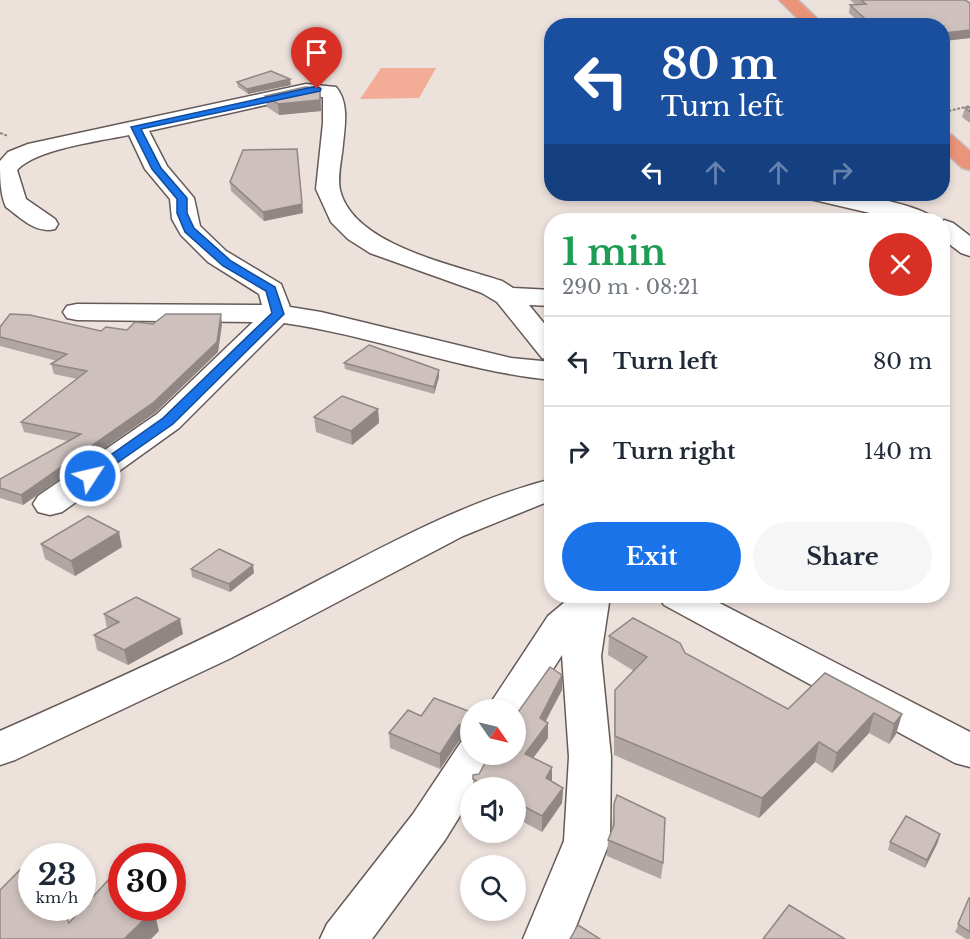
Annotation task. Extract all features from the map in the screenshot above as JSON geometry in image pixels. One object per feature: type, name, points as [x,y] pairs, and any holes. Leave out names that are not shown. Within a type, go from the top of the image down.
[{"type":"highway","points":[[788,0],[807,18]]},
{"type":"highway","points":[[950,145],[970,163]]},
{"type":"street","points":[[46,224],[15,202],[5,169],[16,157],[36,148],[306,90],[329,91],[333,96],[334,123],[328,189],[340,217],[357,234],[379,248],[492,287],[507,296],[544,342]]},
{"type":"street","points":[[136,127],[157,169],[182,198],[182,213],[189,230],[227,263],[271,290],[278,314]]},
{"type":"street","points":[[850,201],[902,213]]},
{"type":"street","points":[[950,233],[970,248]]},
{"type":"street","points":[[507,296],[544,298]]},
{"type":"street","points":[[77,312],[278,314],[321,320],[511,367],[544,370]]},
{"type":"street","points":[[50,504],[168,421],[278,314]]},
{"type":"street","points":[[0,748],[288,613],[419,545],[514,501],[544,492]]},
{"type":"street","points":[[513,699],[561,625],[585,603]]},
{"type":"street","points":[[547,939],[587,841],[590,757],[582,656],[590,603]]},
{"type":"street","points":[[690,603],[970,751]]},
{"type":"street","points":[[344,939],[429,827],[469,765]]},
{"type":"path","points":[[950,111],[970,106]]},
{"type":"shaded area","points":[[381,68],[436,68],[419,98],[360,99]]},
{"type":"building","points":[[861,0],[965,0],[970,3],[970,30],[950,32],[950,18],[864,18],[850,5],[866,4]]},
{"type":"building","points":[[271,71],[290,79],[247,89],[237,82]]},
{"type":"building","points":[[305,87],[320,88],[320,100],[278,104],[265,96]]},
{"type":"building","points":[[297,149],[302,204],[263,212],[230,182],[243,150]]},
{"type":"building","points":[[10,314],[30,315],[101,331],[106,327],[127,330],[135,322],[153,324],[166,314],[221,314],[217,342],[154,402],[21,495],[0,488],[0,479],[81,434],[21,422],[87,371],[51,364],[67,354],[0,337],[0,327]]},
{"type":"building","points":[[369,345],[439,370],[434,387],[344,363]]},
{"type":"building","points":[[342,396],[378,409],[351,431],[314,417]]},
{"type":"building","points":[[88,516],[119,532],[71,561],[41,544]]},
{"type":"building","points":[[219,549],[253,565],[229,584],[191,569]]},
{"type":"building","points":[[136,597],[180,619],[124,650],[94,635],[119,622],[104,614]]},
{"type":"building","points":[[633,618],[680,643],[685,653],[788,709],[825,673],[902,714],[894,724],[874,713],[837,753],[819,742],[762,798],[615,736],[615,690],[647,657],[609,636]]},
{"type":"building","points":[[550,667],[562,675],[540,718],[548,723],[526,753],[526,701]]},
{"type":"building","points":[[434,698],[460,708],[460,725],[440,754],[389,733],[408,710],[421,716]]},
{"type":"building","points":[[526,754],[552,767],[546,778],[563,788],[542,816],[526,807],[526,777],[473,777],[479,774],[484,765],[526,765]]},
{"type":"building","points":[[617,795],[665,818],[663,863],[608,840],[614,825],[614,804]]},
{"type":"building","points":[[906,816],[940,834],[927,860],[890,842]]},
{"type":"building","points":[[18,872],[18,921],[68,921],[69,923],[71,921],[96,921],[96,893],[108,880],[108,921],[143,921],[124,939],[0,939],[0,890]]},
{"type":"building","points":[[970,899],[970,932],[958,924]]},
{"type":"building","points":[[789,905],[845,939],[763,939]]},
{"type":"building","points":[[578,925],[600,939],[570,939]]},
{"type":"route","points":[[90,476],[168,421],[278,314],[271,290],[227,263],[189,230],[182,213],[182,198],[157,169],[136,127],[317,89]]}]
